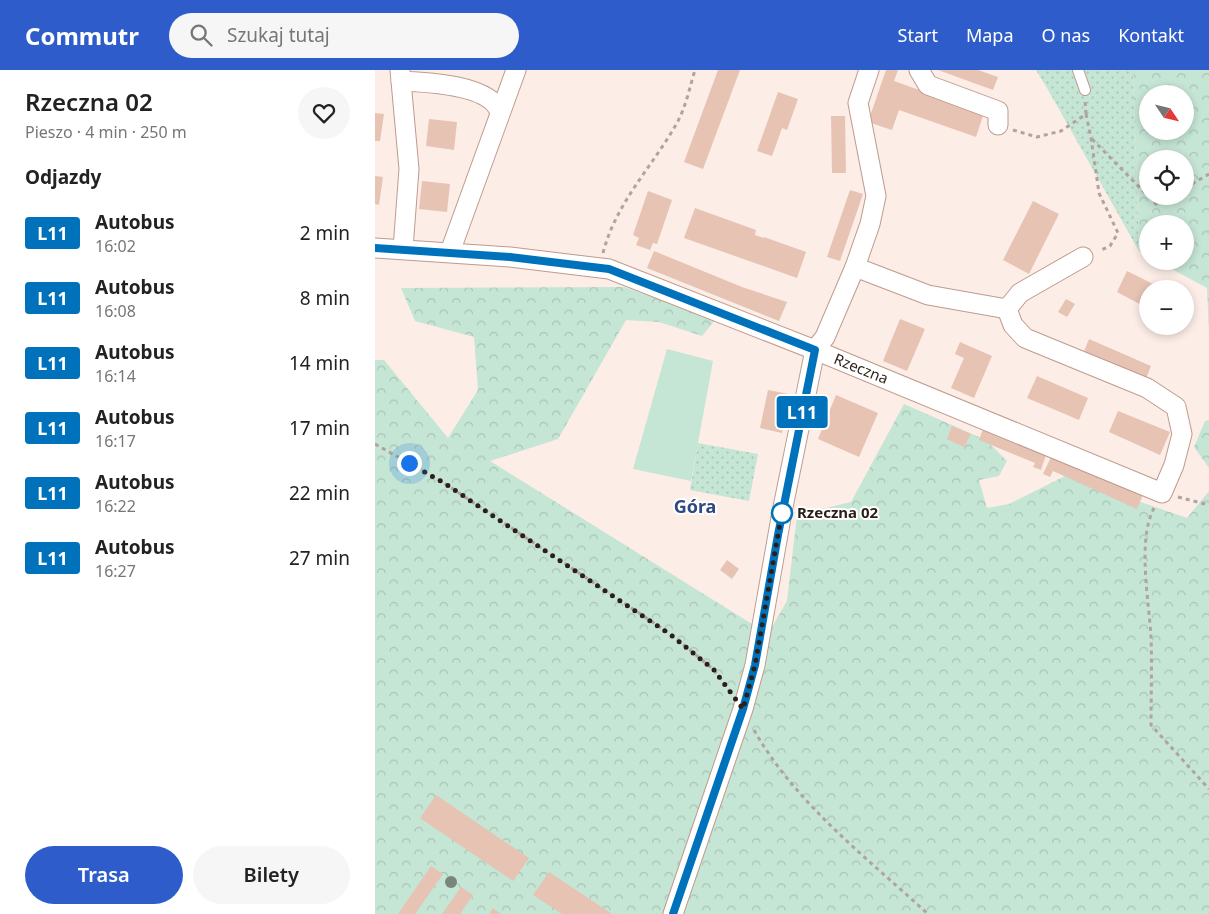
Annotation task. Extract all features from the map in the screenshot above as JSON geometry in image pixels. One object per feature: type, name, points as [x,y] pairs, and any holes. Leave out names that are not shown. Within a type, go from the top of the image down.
[{"type":"street","points":[[450,252],[516,70]]},
{"type":"street","points":[[673,914],[743,709],[755,665],[781,519],[815,350],[825,337],[871,224],[876,196],[858,103],[869,70]]},
{"type":"street","points":[[919,70],[929,85],[998,111],[998,125]]},
{"type":"street","points":[[403,249],[409,169],[401,76],[468,90],[494,102],[500,113]]},
{"type":"street","name":"Rzeczna","points":[[375,248],[510,257],[609,269],[815,350],[1162,493]]},
{"type":"street","points":[[1007,309],[1020,293],[1083,256]]},
{"type":"street","points":[[855,267],[928,295],[1007,309]]},
{"type":"street","points":[[1007,309],[1013,325],[1025,338],[1147,388],[1177,407],[1182,434],[1174,466],[1162,493]]},
{"type":"lane","points":[[1078,70],[1085,90]]},
{"type":"path","points":[[599,268],[606,241],[626,199],[679,120],[695,70]]},
{"type":"path","points":[[1083,256],[1110,246],[1118,233],[1099,193],[1086,114],[1085,90]]},
{"type":"path","points":[[998,125],[1037,137],[1061,131],[1086,114]]},
{"type":"path","points":[[1091,138],[1139,187]]},
{"type":"path","points":[[1194,183],[1209,174]]},
{"type":"path","points":[[375,444],[444,483],[671,635],[714,670],[743,709],[761,742],[782,771],[815,810],[928,914]]},
{"type":"path","points":[[1209,505],[1162,493],[1149,517],[1145,553],[1151,638],[1151,725],[1209,789]]},
{"type":"green space","points":[[1036,70],[1133,70],[1139,251]]},
{"type":"green space","points":[[1133,70],[1209,70],[1209,332],[1207,288],[1174,270],[1194,270],[1194,215],[1139,215],[1139,251]]},
{"type":"green space","points":[[624,287],[715,320],[702,336],[659,322],[626,320],[558,439],[490,461],[768,634],[787,601],[797,515],[851,502],[904,404],[986,440],[1007,461],[999,476],[979,480],[987,508],[1009,504],[1065,476],[1187,518],[1209,491],[1209,914],[375,914],[375,360],[384,360],[448,438],[478,390],[474,337],[415,321],[401,288]]},
{"type":"green space","points":[[667,349],[713,361],[691,481],[633,469]]},
{"type":"green space","points":[[1209,420],[1209,468],[1194,447],[1205,421]]},
{"type":"green space","points":[[698,443],[758,454],[749,501],[690,490]]},
{"type":"building","points":[[718,70],[740,70],[703,169],[684,162]]},
{"type":"building","points":[[886,70],[898,70],[894,81],[984,113],[976,137],[899,110],[892,130],[868,122]]},
{"type":"building","points":[[938,70],[978,70],[998,77],[993,90]]},
{"type":"building","points":[[778,92],[798,99],[787,130],[782,128],[772,156],[757,151]]},
{"type":"building","points":[[375,113],[384,114],[380,141],[375,141]]},
{"type":"building","points":[[831,116],[845,116],[846,173],[832,173]]},
{"type":"building","points":[[429,119],[457,122],[454,150],[426,146]]},
{"type":"building","points":[[375,176],[383,177],[379,205],[375,204]]},
{"type":"building","points":[[422,181],[450,184],[447,212],[419,209]]},
{"type":"building","points":[[850,190],[863,194],[840,261],[827,257]]},
{"type":"building","points":[[648,191],[672,200],[657,244],[653,243],[650,250],[636,245],[639,238],[633,235]]},
{"type":"building","points":[[1033,201],[1059,214],[1029,274],[1003,260]]},
{"type":"building","points":[[695,208],[756,230],[755,235],[806,252],[797,278],[684,238]]},
{"type":"building","points":[[654,251],[742,287],[787,302],[779,321],[647,268]]},
{"type":"building","points":[[1127,271],[1145,280],[1139,280],[1139,304],[1117,292]]},
{"type":"building","points":[[1066,299],[1075,304],[1067,317],[1058,312]]},
{"type":"building","points":[[900,319],[925,329],[907,371],[883,361]]},
{"type":"building","points":[[1089,339],[1151,366],[1145,381],[1083,354]]},
{"type":"building","points":[[960,342],[992,356],[974,398],[951,388],[964,358],[955,354]]},
{"type":"building","points":[[1037,376],[1088,398],[1079,420],[1027,398]]},
{"type":"building","points":[[768,390],[789,394],[782,433],[760,428]]},
{"type":"building","points":[[836,395],[878,413],[859,457],[818,439]]},
{"type":"building","points":[[1118,411],[1170,432],[1160,455],[1109,432]]},
{"type":"building","points":[[952,426],[971,434],[964,447],[947,439]]},
{"type":"building","points":[[983,429],[1046,455],[1041,470],[1033,467],[1035,463],[979,440]]},
{"type":"building","points":[[1051,457],[1143,495],[1137,509],[1053,471],[1050,477],[1043,474]]},
{"type":"building","points":[[727,560],[739,569],[732,579],[720,570]]},
{"type":"building","points":[[436,795],[529,858],[513,881],[420,818]]},
{"type":"building","points":[[431,866],[443,874],[415,914],[398,914]]},
{"type":"building","points":[[549,872],[612,914],[562,914],[533,895]]},
{"type":"building","points":[[461,887],[473,895],[460,914],[442,914]]},
{"type":"building","points":[[493,908],[501,914],[489,914]]},
{"type":"bus line","name":"L11","points":[[375,248],[510,257],[609,269],[815,350],[778,535],[755,665],[743,709],[673,914]]},
{"type":"place","name":"Rzeczna 02","points":[[782,513]]},
{"type":"district","name":"Góra","points":[[695,507]]},
{"type":"route","points":[[409,463],[444,483],[671,635],[714,670],[743,709],[755,665],[782,513]]}]
